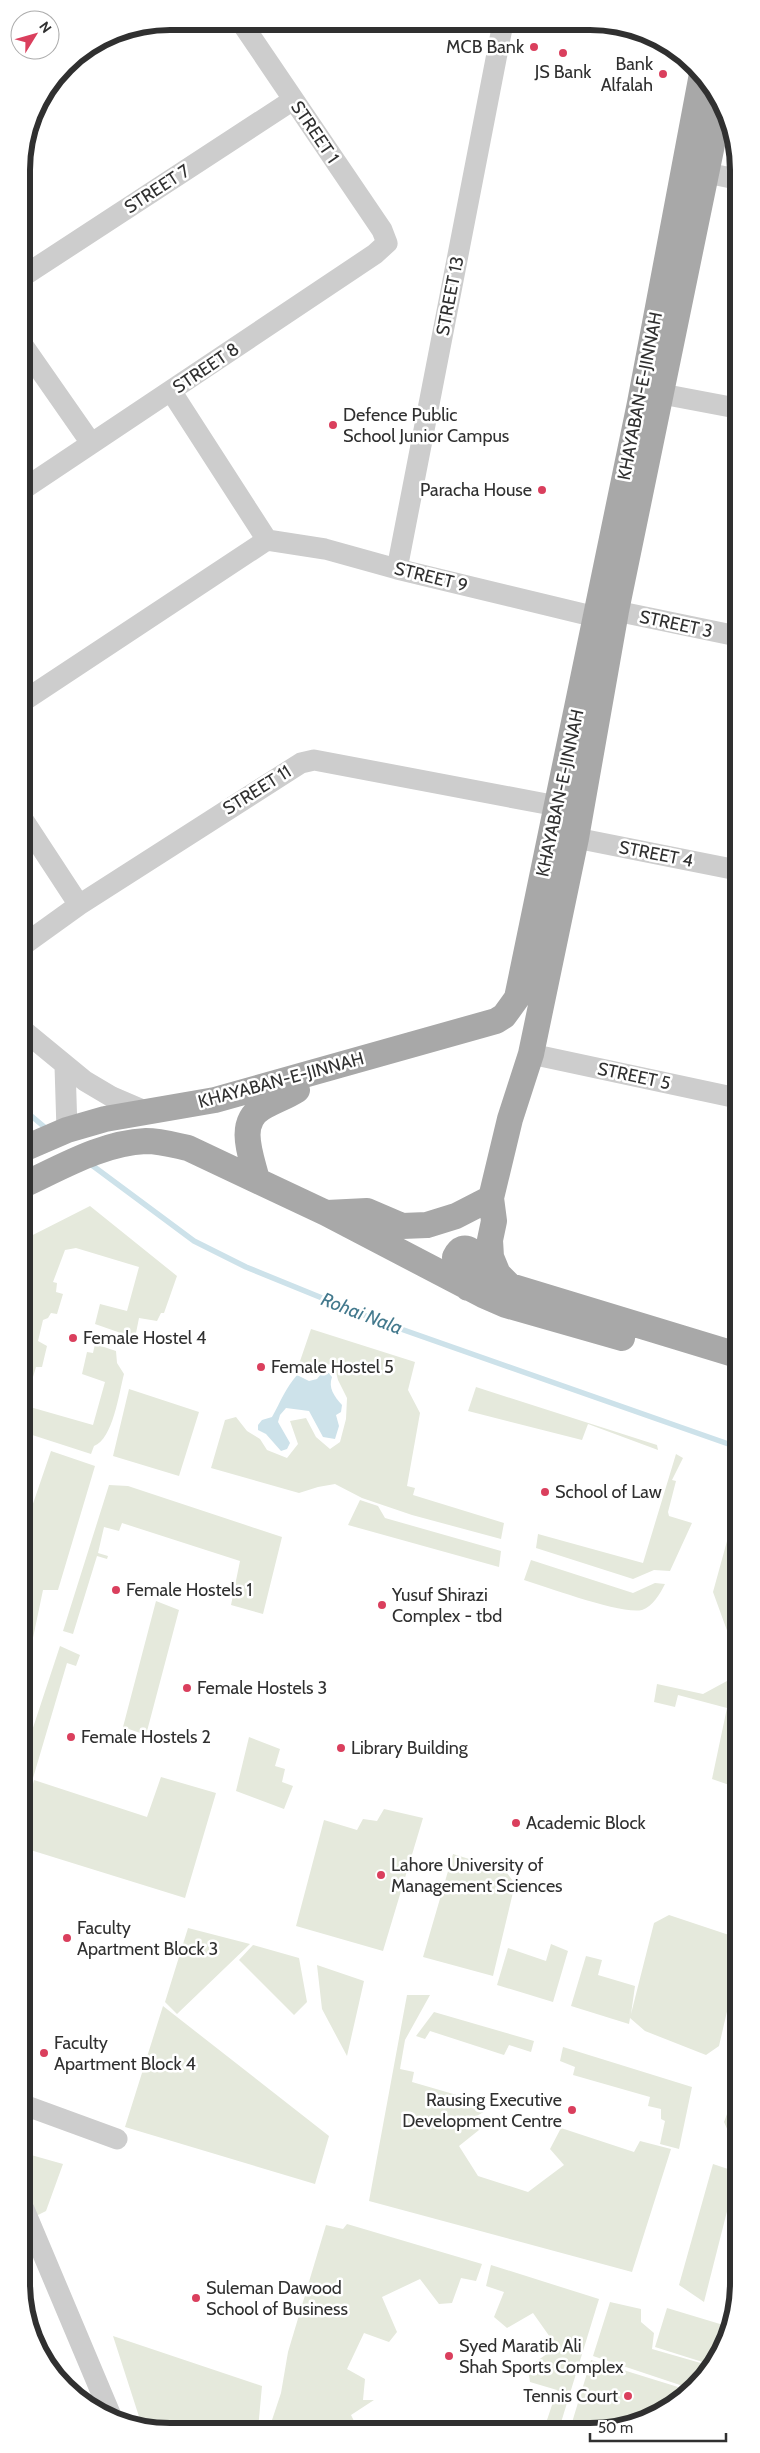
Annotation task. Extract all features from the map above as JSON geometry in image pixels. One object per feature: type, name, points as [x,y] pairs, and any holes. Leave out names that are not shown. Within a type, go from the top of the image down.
[{"type":"main road","name":"KHAYABAN-E-JINNAH","points":[[510,1286],[498,1274],[491,1257],[490,1240],[494,1221],[491,1198],[510,1119],[530,1054],[576,838],[606,614],[640,402],[700,84]]},
{"type":"main road","name":"KHAYABAN-E-JINNAH","points":[[30,1146],[65,1131],[105,1119],[214,1100],[496,1021],[512,1007],[517,998],[558,806],[662,394],[718,115]]},
{"type":"main road","points":[[258,1180],[247,1132],[248,1123],[254,1114],[287,1097],[328,1069]]},
{"type":"main road","points":[[30,1182],[102,1150],[128,1143],[163,1142],[188,1148],[326,1213],[468,1288],[506,1305],[730,1369]]},
{"type":"main road","points":[[326,1213],[367,1211],[402,1226],[428,1225],[456,1216],[491,1198]]},
{"type":"main road","points":[[468,1288],[456,1268],[455,1257],[458,1252],[466,1248],[474,1251],[491,1276],[510,1286],[730,1352]]},
{"type":"street","name":"STREET 1","points":[[246,30],[382,230],[387,243]]},
{"type":"street","name":"STREET 13","points":[[397,569],[502,30]]},
{"type":"street","name":"STREET 7","points":[[30,273],[293,100]]},
{"type":"street","points":[[707,173],[730,178]]},
{"type":"street","name":"STREET 8","points":[[30,485],[375,254],[387,243]]},
{"type":"street","points":[[30,355],[91,443]]},
{"type":"street","points":[[30,697],[267,540],[171,391]]},
{"type":"street","points":[[662,394],[730,407]]},
{"type":"street","name":"STREET 9","points":[[267,540],[325,549],[397,569],[606,614]]},
{"type":"street","name":"STREET 3","points":[[606,614],[730,635]]},
{"type":"street","name":"STREET 11","points":[[30,940],[79,905],[301,763],[314,760],[558,806]]},
{"type":"street","points":[[30,830],[79,905]]},
{"type":"street","name":"STREET 4","points":[[576,838],[730,869]]},
{"type":"street","points":[[30,1036],[65,1066],[100,1091],[148,1112]]},
{"type":"street","name":"STREET 5","points":[[530,1054],[730,1097]]},
{"type":"street","points":[[65,1066],[65,1131]]},
{"type":"street","points":[[30,2107],[117,2139]]},
{"type":"street","points":[[30,2223],[108,2408]]},
{"type":"shaded area","points":[[90,1206],[177,1276],[164,1313],[161,1313],[157,1321],[139,1318],[135,1338],[95,1324],[100,1304],[127,1311],[139,1267],[76,1248],[65,1250],[53,1282],[57,1283],[56,1292],[63,1294],[57,1314],[51,1313],[48,1318],[43,1320],[38,1341],[47,1346],[42,1367],[36,1367],[33,1377],[30,1377],[30,1302],[32,1301],[30,1296],[30,1236]]},
{"type":"shaded area","points":[[311,1329],[415,1362],[408,1390],[420,1413],[407,1486],[415,1488],[413,1495],[504,1523],[501,1539],[412,1515],[362,1498],[335,1484],[299,1493],[211,1468],[225,1420],[236,1417],[247,1431],[260,1439],[267,1450],[287,1458],[298,1444],[290,1421],[306,1418],[316,1437],[330,1449],[340,1442],[346,1419],[347,1398],[338,1380],[334,1364],[322,1365],[312,1372],[298,1367]]},
{"type":"shaded area","points":[[95,1344],[116,1351],[117,1363],[124,1374],[111,1425],[101,1442],[94,1446],[91,1454],[30,1434],[30,1407],[93,1425],[105,1382],[82,1374],[87,1352],[93,1353]]},
{"type":"shaded area","points":[[476,1387],[657,1445],[658,1450],[588,1424],[582,1440],[468,1411]]},
{"type":"shaded area","points":[[129,1389],[199,1412],[179,1476],[113,1456]]},
{"type":"shaded area","points":[[51,1451],[95,1466],[58,1590],[43,1590],[30,1652],[30,1512]]},
{"type":"shaded area","points":[[676,1454],[683,1458],[672,1480],[676,1481],[668,1512],[669,1516],[692,1523],[670,1571],[654,1570],[633,1579],[536,1548],[538,1534],[643,1563]]},
{"type":"shaded area","points":[[109,1485],[128,1486],[282,1537],[263,1614],[231,1605],[240,1561],[122,1523],[119,1531],[104,1527],[98,1553],[108,1556],[107,1559],[97,1556],[73,1634],[63,1631]]},
{"type":"shaded area","points":[[360,1500],[378,1506],[385,1518],[501,1551],[499,1567],[348,1525]]},
{"type":"shaded area","points":[[730,1530],[730,1636],[713,1592]]},
{"type":"shaded area","points":[[531,1560],[633,1593],[655,1583],[665,1584],[650,1606],[642,1610],[618,1608],[584,1600],[524,1580]]},
{"type":"shaded area","points":[[156,1601],[179,1610],[146,1735],[123,1727]]},
{"type":"shaded area","points":[[60,1646],[80,1655],[76,1666],[67,1663],[30,1788],[30,1737]]},
{"type":"shaded area","points":[[730,1679],[730,1785],[712,1779],[727,1708],[678,1695],[675,1707],[654,1702],[657,1684],[703,1694]]},
{"type":"shaded area","points":[[249,1737],[280,1749],[275,1766],[285,1769],[282,1782],[293,1786],[284,1809],[236,1791]]},
{"type":"shaded area","points":[[161,1777],[216,1793],[185,1898],[30,1850],[30,1796],[34,1780],[147,1817]]},
{"type":"shaded area","points":[[384,1809],[423,1818],[383,1951],[296,1926],[324,1820],[357,1830],[363,1819],[377,1821]]},
{"type":"shaded area","points":[[453,1854],[505,1870],[515,1884],[493,1976],[423,1957]]},
{"type":"shaded area","points":[[669,1915],[730,1935],[730,1999],[719,2046],[706,2055],[645,2031],[630,2018],[629,2024],[571,2006],[586,1956],[602,1960],[598,1975],[635,1986],[631,2014],[654,1923]]},
{"type":"shaded area","points":[[188,1928],[250,1944],[177,2014],[165,2002]]},
{"type":"shaded area","points":[[551,1944],[568,1951],[553,2002],[497,1985],[508,1948],[546,1961]]},
{"type":"shaded area","points":[[253,1945],[299,1958],[307,2002],[294,2015],[239,1960]]},
{"type":"shaded area","points":[[317,1965],[364,1981],[347,2056],[322,2009]]},
{"type":"shaded area","points":[[407,1995],[430,1995],[405,2040],[400,2069],[414,2072],[412,2082],[481,2102],[485,2111],[472,2119],[479,2130],[459,2146],[478,2176],[528,2192],[564,2165],[550,2149],[561,2128],[634,2152],[640,2141],[671,2149],[632,2272],[369,2201]]},
{"type":"shaded area","points":[[163,2006],[329,2136],[315,2184],[125,2127]]},
{"type":"shaded area","points":[[434,2012],[534,2041],[531,2052],[509,2045],[504,2055],[430,2031],[425,2039],[416,2036]]},
{"type":"shaded area","points":[[563,2047],[692,2087],[679,2149],[660,2144],[665,2121],[661,2119],[661,2109],[648,2106],[650,2097],[573,2075],[575,2067],[560,2061]]},
{"type":"shaded area","points":[[730,2106],[730,2135],[724,2122]]},
{"type":"shaded area","points":[[30,2155],[63,2164],[46,2211],[36,2216],[30,2203]]},
{"type":"shaded area","points":[[713,2164],[730,2170],[730,2200],[704,2302],[679,2285]]},
{"type":"shaded area","points":[[347,2224],[482,2264],[476,2281],[461,2278],[452,2303],[439,2304],[420,2279],[382,2297],[397,2332],[389,2342],[364,2333],[347,2369],[365,2379],[363,2400],[374,2400],[351,2415],[355,2423],[271,2423],[281,2393],[288,2352],[326,2225],[343,2229]]},
{"type":"shaded area","points":[[491,2265],[599,2299],[561,2423],[546,2423],[557,2390],[530,2382],[528,2367],[557,2347],[533,2313],[507,2328],[494,2317],[504,2292],[486,2286]]},
{"type":"shaded area","points":[[610,2302],[641,2309],[641,2322],[654,2333],[652,2349],[704,2364],[684,2386],[593,2356]]},
{"type":"shaded area","points":[[667,2308],[723,2325],[719,2337],[705,2363],[655,2347]]},
{"type":"shaded area","points":[[113,2336],[262,2386],[259,2423],[161,2423],[140,2419]]},
{"type":"shaded area","name":"Tennis Court","points":[[591,2360],[678,2387],[675,2394],[644,2412],[626,2418],[599,2423],[572,2423]]},
{"type":"water","points":[[322,1373],[329,1373],[332,1377],[332,1392],[342,1405],[341,1412],[336,1415],[339,1426],[335,1439],[323,1437],[309,1411],[286,1408],[280,1415],[278,1422],[290,1443],[287,1449],[281,1451],[266,1434],[258,1430],[258,1425],[262,1420],[272,1417],[286,1390],[297,1375],[309,1381],[317,1379]]},
{"type":"waterway","name":"Rohai Nala","points":[[30,1115],[48,1130]]},
{"type":"waterway","name":"Rohai Nala","points":[[89,1163],[194,1241],[246,1267],[381,1322],[730,1445]]},
{"type":"place","name":"MCB Bank","points":[[534,47]]},
{"type":"place","name":"JS Bank","points":[[563,53]]},
{"type":"place","name":"Bank Alfalah","points":[[663,74]]},
{"type":"place","name":"Defence Public School Junior Campus","points":[[333,425]]},
{"type":"place","name":"Paracha House","points":[[542,490]]},
{"type":"place","name":"Female Hostel 4","points":[[73,1338]]},
{"type":"place","name":"Female Hostel 5","points":[[261,1367]]},
{"type":"place","name":"School of Law","points":[[545,1492]]},
{"type":"place","name":"Female Hostels 1","points":[[116,1590]]},
{"type":"place","name":"Yusuf Shirazi Complex - tbd","points":[[382,1605]]},
{"type":"place","name":"Female Hostels 3","points":[[187,1688]]},
{"type":"place","name":"Female Hostels 2","points":[[71,1737]]},
{"type":"place","name":"Library Building","points":[[341,1748]]},
{"type":"place","name":"Academic Block","points":[[516,1823]]},
{"type":"place","name":"Lahore University of Management Sciences","points":[[381,1875]]},
{"type":"place","name":"Faculty Apartment Block 3","points":[[67,1938]]},
{"type":"place","name":"Faculty Apartment Block 4","points":[[44,2053]]},
{"type":"place","name":"Rausing Executive Development Centre","points":[[572,2110]]},
{"type":"place","name":"Suleman Dawood School of Business","points":[[196,2298]]},
{"type":"place","name":"Syed Maratib Ali Shah Sports Complex","points":[[449,2356]]},
{"type":"place","name":"Tennis Court","points":[[628,2396]]}]
